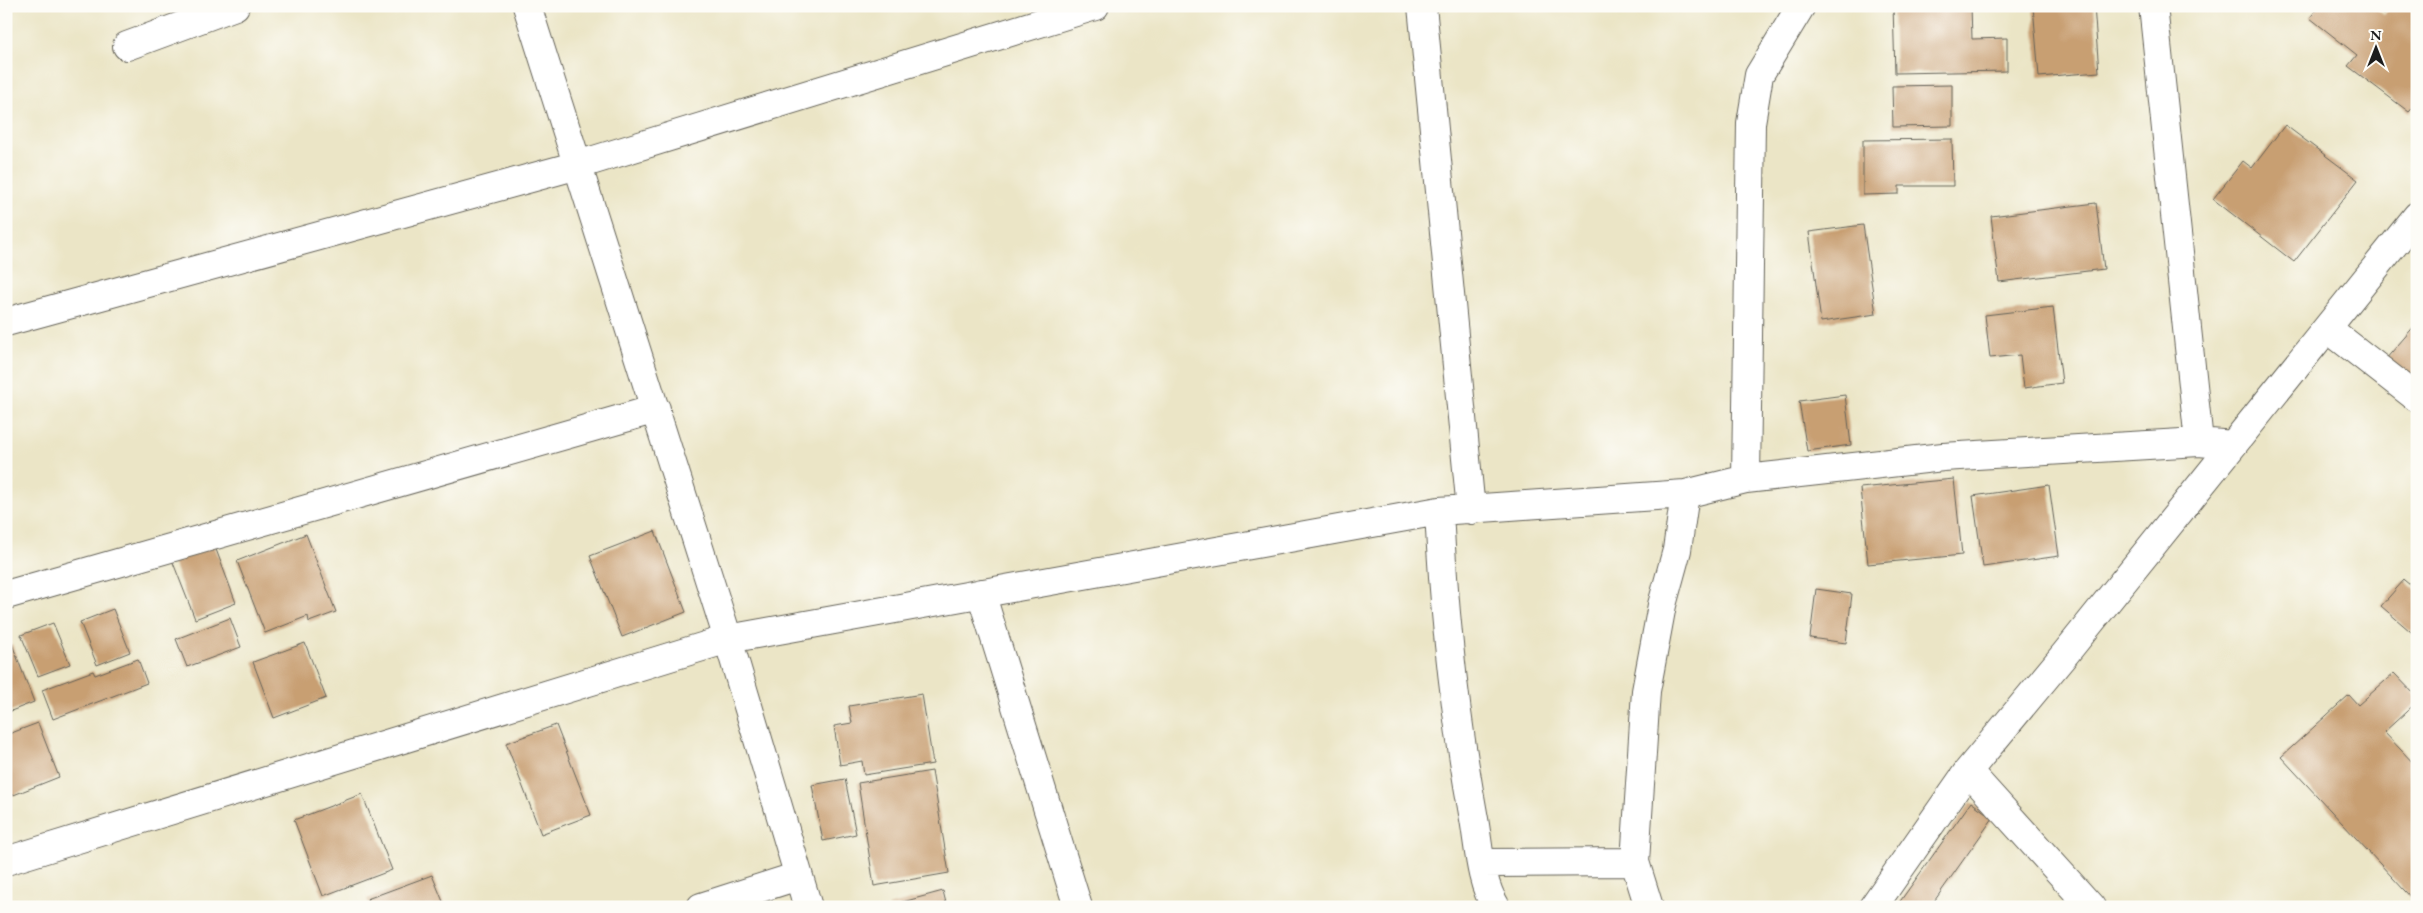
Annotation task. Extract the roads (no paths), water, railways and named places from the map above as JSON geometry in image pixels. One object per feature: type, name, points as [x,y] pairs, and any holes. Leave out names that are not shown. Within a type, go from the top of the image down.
[{"type":"street","points":[[127,46],[235,6]]},
{"type":"street","points":[[527,6],[728,639],[808,907]]},
{"type":"street","points":[[6,322],[578,165],[1095,6]]},
{"type":"street","points":[[1422,6],[1471,510]]},
{"type":"street","points":[[1746,479],[1751,123],[1759,75],[1801,6]]},
{"type":"street","points":[[2153,6],[2199,442]]},
{"type":"street","points":[[1873,907],[1968,771],[2417,216]]},
{"type":"street","points":[[2327,328],[2417,398]]},
{"type":"street","points":[[6,595],[656,409]]},
{"type":"street","points":[[6,861],[728,639],[1438,511],[1685,494],[1746,479],[1943,457],[2199,442],[2233,445]]},
{"type":"street","points":[[1650,907],[1635,862],[1646,691],[1662,605],[1677,550],[1685,494]]},
{"type":"street","points":[[1438,511],[1442,575],[1459,738],[1481,863],[1489,896],[1496,907]]},
{"type":"street","points":[[981,593],[1078,907]]},
{"type":"street","points":[[1968,771],[2091,907]]},
{"type":"street","points":[[1481,863],[1635,862]]},
{"type":"street","points":[[701,907],[798,876]]}]
